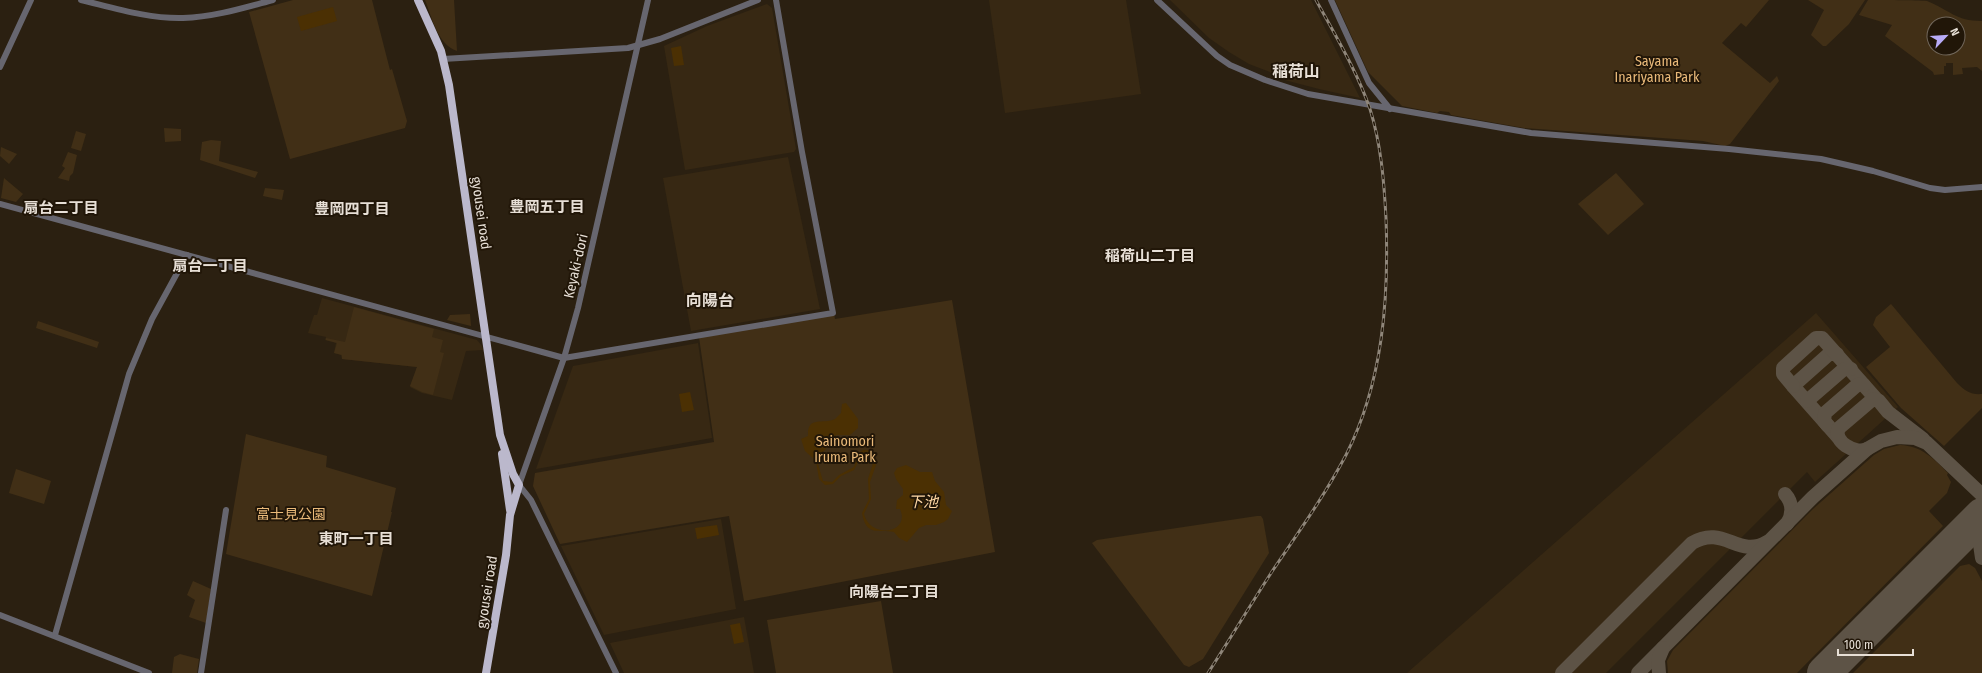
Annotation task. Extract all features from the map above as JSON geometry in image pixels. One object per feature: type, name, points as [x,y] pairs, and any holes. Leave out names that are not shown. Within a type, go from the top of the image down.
[{"type":"highway","name":"gyousei road","points":[[418,0],[443,59],[453,106],[500,435],[510,516]]},
{"type":"highway","name":"gyousei road","points":[[486,673],[506,555],[510,516],[519,485],[513,474],[500,435]]},
{"type":"street","points":[[0,67],[31,0]]},
{"type":"street","points":[[81,0],[151,16],[183,18],[221,14],[273,0]]},
{"type":"street","name":"Keyaki-dori","points":[[519,485],[564,358],[585,280],[639,46],[648,0]]},
{"type":"street","points":[[443,59],[620,49],[639,46],[758,0]]},
{"type":"street","points":[[0,204],[564,358],[833,313],[802,152],[776,0]]},
{"type":"street","points":[[1157,0],[1217,56],[1230,65],[1265,80],[1308,94],[1531,133],[1821,158],[1945,190],[1982,187]]},
{"type":"street","points":[[1331,0],[1369,83],[1390,109]]},
{"type":"street","points":[[55,635],[129,374],[152,320],[187,255]]},
{"type":"street","points":[[519,485],[531,500],[616,673]]},
{"type":"street","points":[[201,673],[226,510]]},
{"type":"street","points":[[0,615],[55,635],[149,673]]},
{"type":"shaded area","points":[[989,0],[1126,0],[1141,94],[1005,113]]},
{"type":"shaded area","points":[[1170,0],[1311,0],[1360,98],[1273,77],[1270,72],[1249,64],[1209,38]]},
{"type":"shaded area","points":[[767,4],[772,8],[796,149],[794,152],[685,170],[664,46],[707,26]]},
{"type":"shaded area","points":[[788,157],[820,309],[691,331],[663,178]]},
{"type":"shaded area","points":[[322,298],[477,340],[482,346],[483,350],[466,351],[452,400],[422,393],[410,387],[417,367],[342,359],[341,355],[334,353],[336,343],[325,340],[326,337],[308,333],[314,315],[317,315]]},
{"type":"shaded area","points":[[1816,313],[1898,407],[1815,482],[1807,472],[1606,673],[1407,673]]},
{"type":"shaded area","points":[[698,343],[712,438],[536,469],[573,366]]},
{"type":"shaded area","points":[[721,519],[736,609],[604,635],[561,546]]},
{"type":"shaded area","points":[[744,617],[754,673],[624,673],[610,643]]},
{"type":"green space","points":[[293,0],[372,0],[390,70],[392,69],[407,121],[405,128],[290,159],[249,12]]},
{"type":"green space","points":[[425,0],[454,0],[457,51],[450,47],[440,36]]},
{"type":"green space","name":"Sayama Inariyama Park","points":[[1335,0],[1769,0],[1746,27],[1741,23],[1722,43],[1770,83],[1777,76],[1779,81],[1730,144],[1725,146],[1703,141],[1524,128],[1451,115],[1449,112],[1440,111],[1437,113],[1402,106],[1368,72]]},
{"type":"green space","points":[[1808,0],[1865,0],[1849,24],[1826,46],[1823,46],[1811,35],[1824,10]]},
{"type":"green space","points":[[1868,0],[1927,1],[1957,16],[1926,16],[1926,56],[1966,56],[1966,19],[1982,21],[1982,71],[1977,67],[1962,68],[1963,74],[1953,75],[1953,63],[1946,63],[1946,66],[1944,66],[1944,74],[1934,75],[1933,72],[1885,36],[1892,25],[1859,15]]},
{"type":"green space","points":[[164,128],[181,129],[181,141],[165,142]]},
{"type":"green space","points":[[76,131],[86,134],[81,151],[71,148]]},
{"type":"green space","points":[[211,140],[221,141],[219,161],[258,172],[255,178],[200,160],[202,142]]},
{"type":"green space","points":[[1,147],[17,154],[9,164],[0,156]]},
{"type":"green space","points":[[68,152],[77,155],[73,173],[70,176],[69,181],[58,178],[65,168],[62,166]]},
{"type":"green space","points":[[1616,173],[1644,204],[1608,235],[1578,204]]},
{"type":"green space","points":[[4,178],[23,194],[16,202],[1,198]]},
{"type":"green space","points":[[265,188],[284,190],[282,200],[263,196]]},
{"type":"green space","name":"Sainomori Iruma Park","points":[[952,300],[995,552],[744,601],[729,516],[560,544],[533,486],[535,473],[714,442],[699,337],[834,314],[835,319]]},
{"type":"green space","points":[[1891,304],[1957,383],[1968,392],[1982,394],[1982,408],[1944,446],[1901,408],[1866,367],[1890,347],[1873,325],[1876,317]]},
{"type":"green space","points":[[354,307],[434,329],[432,337],[443,340],[440,352],[444,353],[433,395],[422,392],[410,386],[417,367],[342,359],[342,355],[334,353],[337,343],[326,340],[326,338],[345,342]]},
{"type":"green space","points":[[470,314],[471,326],[447,320],[450,315]]},
{"type":"green space","points":[[38,321],[99,342],[97,348],[36,328]]},
{"type":"green space","name":"富士見公園","points":[[246,434],[327,456],[326,467],[396,488],[392,512],[372,596],[226,554]]},
{"type":"green space","points":[[1900,445],[1915,448],[1927,454],[1948,473],[1947,475],[1951,482],[1947,493],[1929,511],[1943,526],[1797,673],[1668,673],[1667,661],[1673,650],[1813,509],[1874,455],[1884,449]]},
{"type":"green space","points":[[16,469],[51,481],[44,504],[9,493]]},
{"type":"green space","points":[[1261,516],[1263,519],[1269,553],[1203,659],[1189,667],[1184,665],[1092,543],[1097,540]]},
{"type":"green space","points":[[1969,564],[1975,568],[1982,581],[1982,673],[1853,673],[1960,566]]},
{"type":"green space","points":[[193,581],[211,589],[206,623],[189,617],[195,600],[187,595]]},
{"type":"green space","points":[[881,601],[893,673],[776,673],[767,620]]},
{"type":"green space","points":[[180,654],[199,659],[197,673],[172,673],[174,657]]},
{"type":"water","points":[[333,7],[337,21],[301,31],[297,17]]},
{"type":"water","points":[[681,46],[684,65],[674,66],[671,48]]},
{"type":"water","points":[[690,392],[694,410],[682,412],[679,394]]},
{"type":"water","name":"下池","points":[[846,403],[858,419],[858,428],[850,435],[836,435],[824,451],[818,455],[817,461],[823,481],[832,482],[839,475],[854,467],[859,453],[863,450],[868,450],[874,454],[876,458],[876,465],[870,482],[871,499],[864,514],[868,522],[881,530],[895,528],[900,524],[902,517],[900,509],[896,509],[897,500],[903,495],[903,489],[894,473],[897,468],[906,465],[920,472],[932,472],[935,481],[944,492],[946,505],[952,511],[948,519],[936,525],[926,525],[919,528],[907,542],[899,538],[894,532],[870,529],[864,521],[862,513],[869,499],[868,479],[873,463],[868,454],[862,454],[854,470],[841,476],[833,484],[825,485],[819,479],[816,461],[805,451],[801,439],[808,436],[808,429],[813,423],[835,419],[841,413],[842,404]]},
{"type":"water","points":[[717,525],[719,535],[697,539],[695,528]]},
{"type":"water","points":[[740,623],[744,642],[734,644],[730,625]]},
{"type":"taxiway","points":[[1793,386],[1783,374],[1783,368],[1816,338],[1822,338],[1877,400]]},
{"type":"taxiway","points":[[1837,354],[1829,354],[1793,386],[1838,437]]},
{"type":"taxiway","points":[[1807,401],[1844,369],[1851,369]]},
{"type":"taxiway","points":[[1828,426],[1824,421],[1825,413],[1856,386],[1860,384],[1864,385]]},
{"type":"taxiway","points":[[1867,449],[1857,450],[1846,446],[1839,438],[1838,433],[1839,428],[1873,399],[1879,401],[1888,412],[1923,439]]},
{"type":"taxiway","points":[[1638,673],[1813,497],[1867,449],[1881,441],[1897,437],[1915,438],[1927,443],[1982,495]]},
{"type":"taxiway","points":[[1785,494],[1791,505],[1791,512],[1787,524]]},
{"type":"taxiway","points":[[1981,516],[1978,531],[1982,558]]},
{"type":"taxiway","points":[[1562,673],[1692,543],[1703,538],[1713,537],[1748,547],[1757,546],[1767,542]]},
{"type":"taxiway","points":[[1659,673],[1658,660],[1663,648]]},
{"type":"runway","points":[[1824,673],[1982,515]]},
{"type":"railway","points":[[1208,673],[1273,570],[1302,528],[1346,455],[1368,399],[1376,369],[1381,340],[1387,248],[1384,190],[1377,136],[1370,109],[1359,81],[1316,0]]},
{"type":"district","name":"稲荷山","points":[[1296,71]]},
{"type":"district","name":"豊岡五丁目","points":[[547,207]]},
{"type":"district","name":"扇台二丁目","points":[[61,208]]},
{"type":"district","name":"豊岡四丁目","points":[[352,209]]},
{"type":"district","name":"稲荷山二丁目","points":[[1150,256]]},
{"type":"district","name":"扇台一丁目","points":[[210,266]]},
{"type":"district","name":"向陽台","points":[[710,300]]},
{"type":"district","name":"東町一丁目","points":[[356,539]]},
{"type":"district","name":"向陽台二丁目","points":[[894,592]]}]
